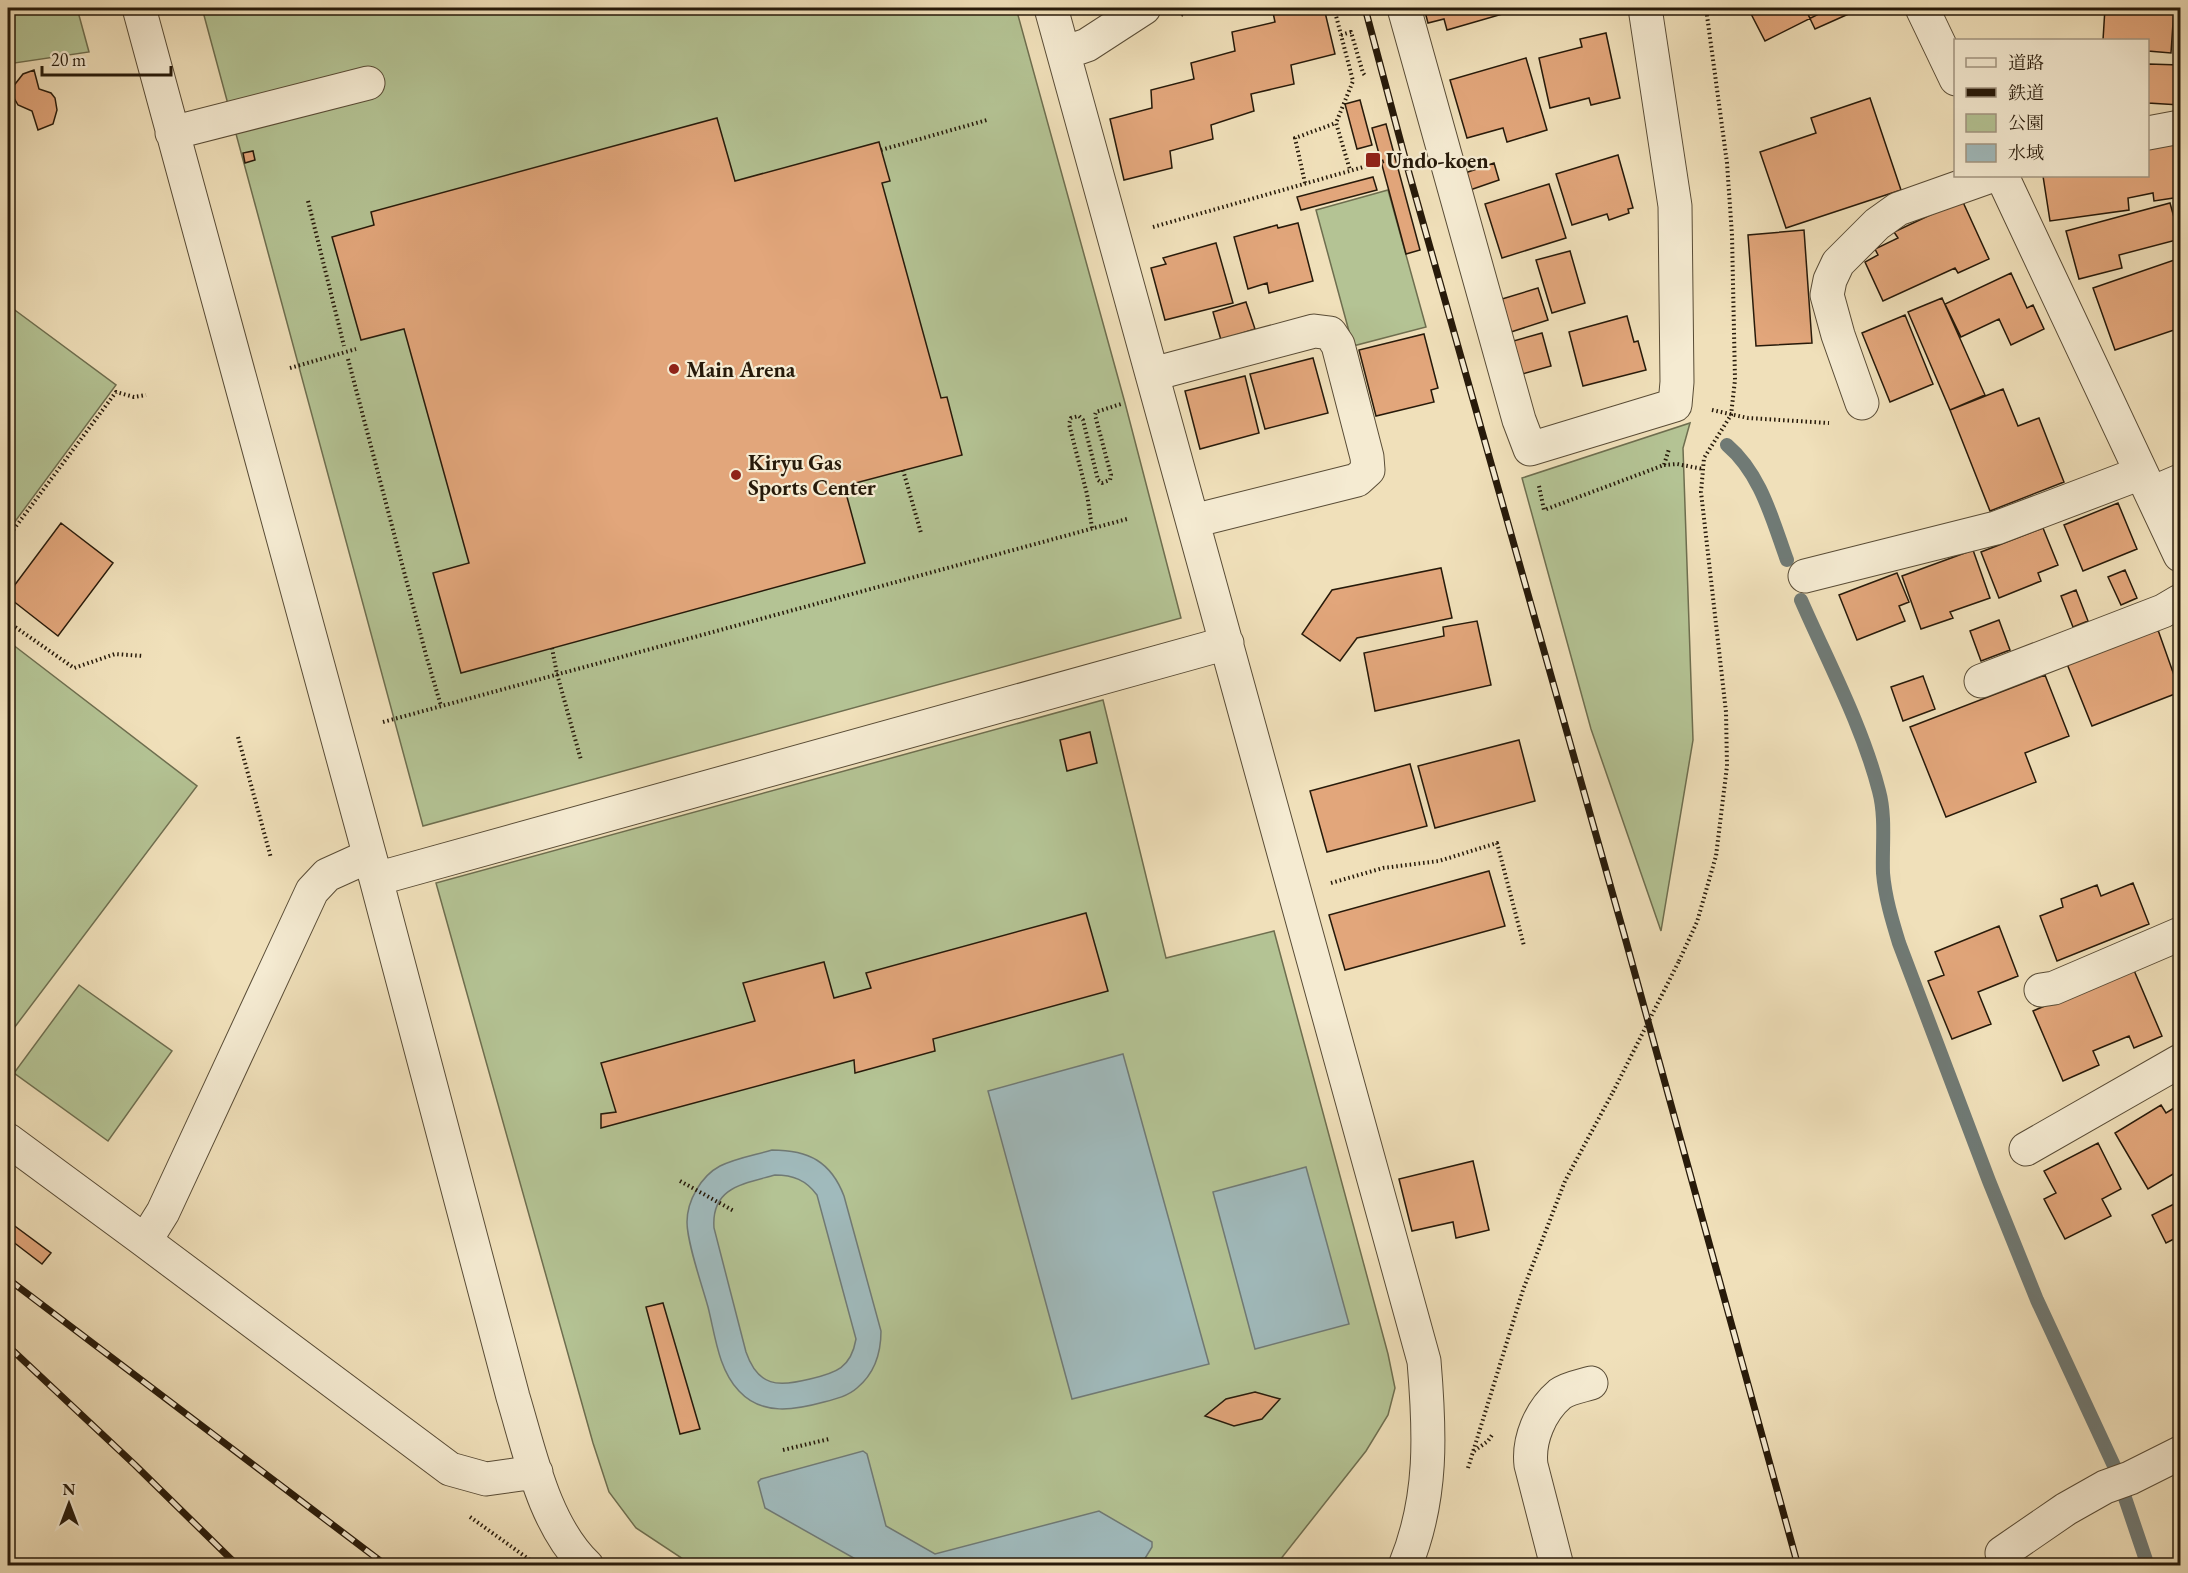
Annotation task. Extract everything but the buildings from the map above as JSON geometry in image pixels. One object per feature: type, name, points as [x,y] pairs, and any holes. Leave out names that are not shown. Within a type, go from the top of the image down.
[{"type":"street","points":[[140,8],[513,1397],[536,1472],[557,1527],[587,1566]]},
{"type":"street","points":[[1051,8],[1424,1361],[1429,1458],[1425,1496],[1414,1544],[1405,1566]]},
{"type":"street","points":[[1064,53],[1087,45],[1144,8]]},
{"type":"street","points":[[1404,8],[1519,420],[1530,449],[1675,405],[1677,382],[1675,206],[1645,8]]},
{"type":"street","points":[[1922,8],[1954,75]]},
{"type":"street","points":[[172,132],[368,83]]},
{"type":"street","points":[[2149,133],[2181,127]]},
{"type":"street","points":[[1862,403],[1838,335],[1827,295],[1830,280],[1838,263],[1877,224],[1898,209],[1988,177]]},
{"type":"street","points":[[2003,177],[2158,482],[2181,555]]},
{"type":"street","points":[[1153,374],[1314,331],[1329,333],[1338,345],[1367,457],[1368,470],[1357,480],[1193,521]]},
{"type":"street","points":[[1805,576],[1996,528],[2158,482]]},
{"type":"street","points":[[1982,681],[2181,601]]},
{"type":"street","points":[[145,1241],[163,1212],[312,891],[327,875],[372,867],[1227,643]]},
{"type":"street","points":[[2041,990],[2054,988],[2181,934]]},
{"type":"street","points":[[2026,1149],[2181,1061]]},
{"type":"street","points":[[8,1140],[450,1469],[486,1479],[536,1472]]},
{"type":"street","points":[[1557,1566],[1529,1449],[1534,1433],[1547,1410],[1561,1394],[1591,1383]]},
{"type":"street","points":[[2002,1553],[2066,1509],[2105,1487],[2130,1478],[2181,1453]]},
{"type":"path","points":[[1334,8],[1353,81],[1336,123],[1350,170]]},
{"type":"path","points":[[1467,1472],[1523,1290],[1565,1181],[1679,961],[1697,922],[1716,856],[1727,766],[1726,712],[1701,492],[1704,458],[1731,415],[1735,380],[1732,235],[1727,163],[1706,8]]},
{"type":"path","points":[[1341,35],[1352,32],[1366,77]]},
{"type":"path","points":[[881,150],[987,120]]},
{"type":"path","points":[[1305,183],[1295,138],[1336,123]]},
{"type":"path","points":[[1142,230],[1388,160]]},
{"type":"path","points":[[308,201],[344,346]]},
{"type":"path","points":[[290,368],[356,349]]},
{"type":"path","points":[[348,359],[441,706]]},
{"type":"path","points":[[8,537],[116,392],[134,397],[146,395]]},
{"type":"path","points":[[1092,528],[1087,494],[1069,424],[1071,418],[1079,416],[1083,420],[1098,480],[1102,483],[1110,480],[1111,475],[1095,415],[1096,412],[1125,403]]},
{"type":"path","points":[[1731,415],[1856,425],[1862,403]]},
{"type":"path","points":[[1664,465],[1675,428],[1675,405]]},
{"type":"path","points":[[1530,449],[1544,510],[1664,465],[1677,464],[1703,469]]},
{"type":"path","points":[[903,470],[921,533]]},
{"type":"path","points":[[383,722],[1127,519]]},
{"type":"path","points":[[8,622],[74,668],[115,654],[143,656]]},
{"type":"path","points":[[552,648],[581,760]]},
{"type":"path","points":[[238,737],[270,858]]},
{"type":"path","points":[[1323,886],[1383,868],[1439,861],[1497,843],[1524,946]]},
{"type":"path","points":[[681,1181],[734,1211]]},
{"type":"path","points":[[783,1450],[829,1438]]},
{"type":"green space","points":[[8,8],[77,8],[89,52],[8,64]]},
{"type":"green space","name":"Kiryu Gas Sports Center","points":[[202,8],[1016,8],[1125,403],[1181,618],[423,826]]},
{"type":"green space","points":[[1388,190],[1426,327],[1353,346],[1316,210]]},
{"type":"green space","points":[[8,305],[116,385],[8,531]]},
{"type":"green space","points":[[1690,423],[1683,448],[1693,740],[1661,931],[1591,729],[1522,478]]},
{"type":"green space","points":[[8,641],[197,786],[8,1036]]},
{"type":"green space","points":[[1103,700],[1166,958],[1274,931],[1388,1354],[1395,1388],[1388,1415],[1366,1451],[1276,1565],[692,1565],[636,1528],[609,1492],[593,1443],[436,883]]},
{"type":"green space","points":[[79,985],[172,1051],[108,1141],[14,1073]]},
{"type":"water","points":[[1123,1054],[1209,1364],[1072,1399],[988,1091]]},
{"type":"water","points":[[772,1150],[797,1152],[817,1160],[839,1184],[881,1331],[880,1347],[872,1370],[857,1388],[837,1398],[790,1409],[768,1408],[748,1399],[739,1391],[726,1372],[718,1351],[692,1252],[687,1222],[689,1206],[696,1190],[713,1170],[726,1163]],"holes":[[[782,1175],[804,1182],[817,1195],[856,1339],[850,1357],[841,1368],[819,1377],[788,1383],[770,1382],[763,1378],[751,1364],[714,1228],[714,1214],[718,1204],[731,1189],[752,1181]]]},
{"type":"water","points":[[1306,1167],[1349,1324],[1255,1349],[1213,1192]]},
{"type":"water","points":[[863,1451],[867,1454],[886,1526],[935,1554],[1099,1511],[1152,1542],[1152,1547],[1141,1565],[866,1565],[765,1508],[758,1482],[761,1479]]},
{"type":"waterway","points":[[1727,445],[1749,469],[1757,483],[1787,560]]},
{"type":"waterway","points":[[1801,600],[1844,694],[1872,766],[1881,801],[1884,882],[1899,943],[1989,1181],[2037,1300],[2116,1470]]},
{"type":"waterway","points":[[2124,1495],[2148,1566]]},
{"type":"railway","points":[[1365,8],[1798,1566]]},
{"type":"railway","points":[[8,1279],[387,1566]]},
{"type":"railway","points":[[8,1346],[238,1566]]},
{"type":"place","name":"Undo-koen","points":[[1373,160]]},
{"type":"place","name":"Main Arena","points":[[674,369]]},
{"type":"place","name":"Kiryu Gas Sports Center","points":[[736,475]]}]
